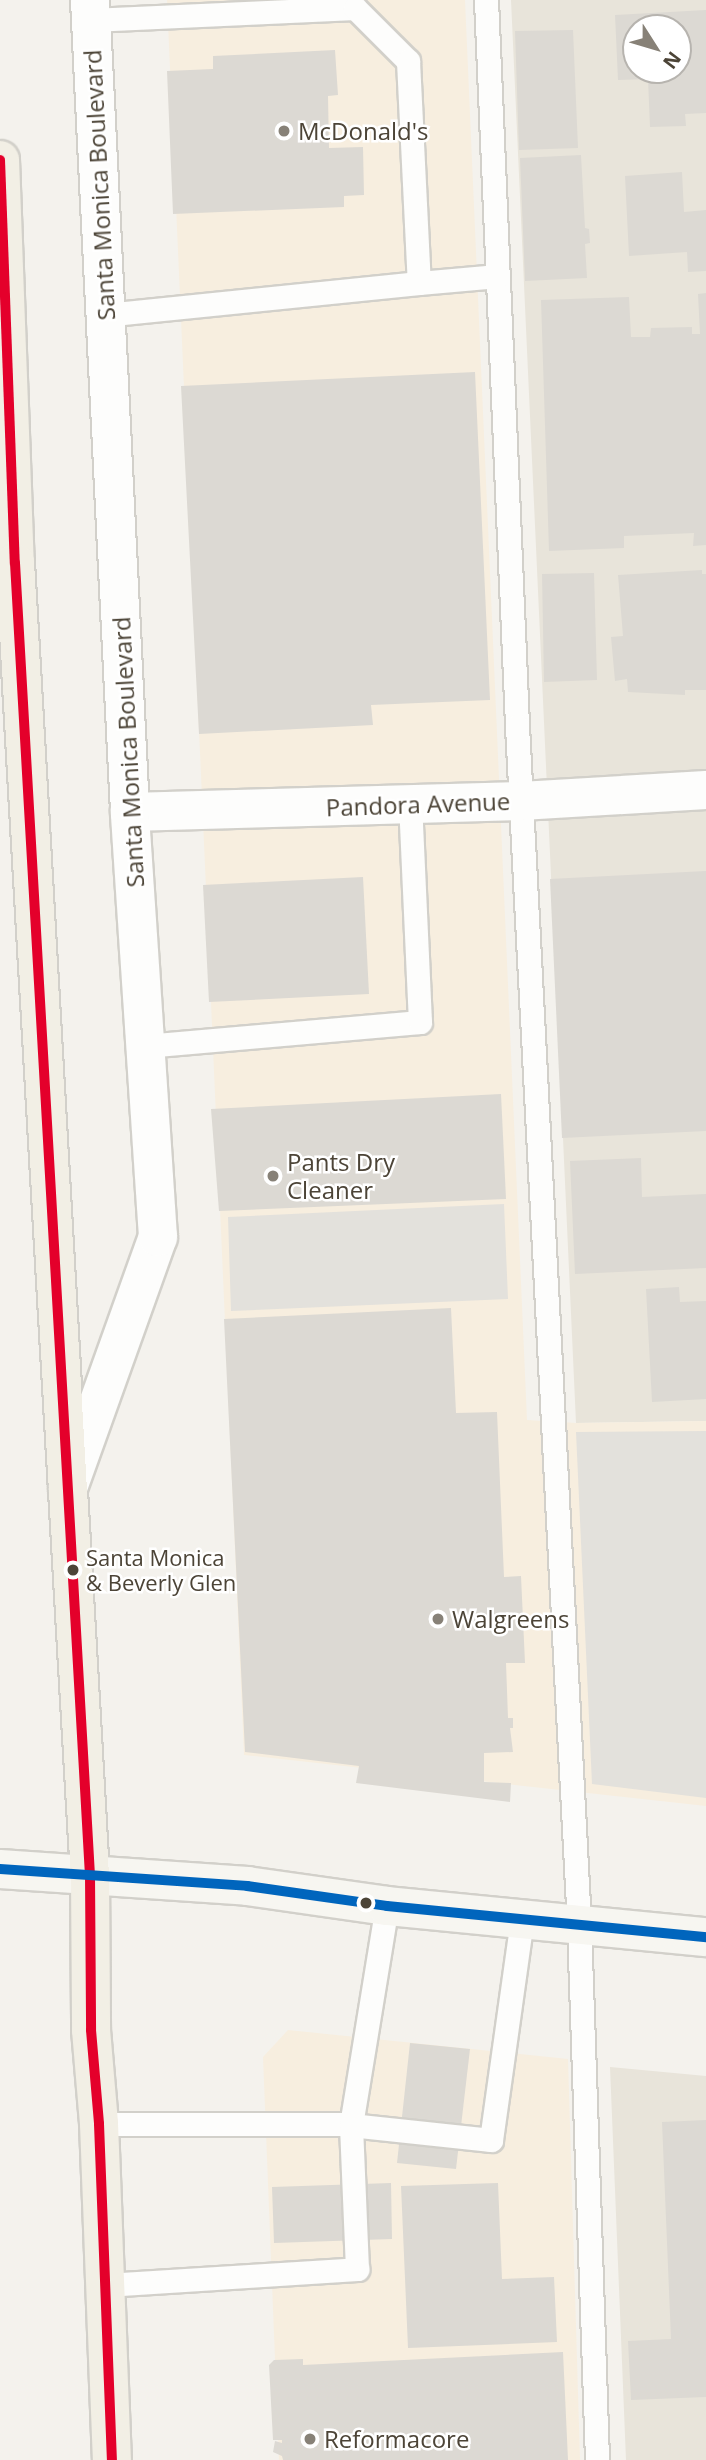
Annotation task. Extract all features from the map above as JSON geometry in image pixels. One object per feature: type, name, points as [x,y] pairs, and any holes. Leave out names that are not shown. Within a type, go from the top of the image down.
[{"type":"main road","name":"Santa Monica Boulevard","points":[[0,160],[15,563],[90,1875],[91,2030],[99,2124],[112,2460]]},
{"type":"main road","points":[[0,1869],[247,1886],[387,1906],[706,1937]]},
{"type":"street","name":"Santa Monica Boulevard","points":[[68,1488],[158,1237],[130,812],[90,10]]},
{"type":"street","name":"Pandora Avenue","points":[[130,812],[521,801],[706,790]]},
{"type":"lane","points":[[486,0],[521,801],[579,1925],[597,2460]]},
{"type":"lane","points":[[90,10],[355,8],[408,61],[419,283]]},
{"type":"lane","points":[[106,315],[498,276]]},
{"type":"lane","points":[[145,1046],[419,1022],[410,804]]},
{"type":"lane","points":[[105,2285],[357,2269],[351,2125],[387,1906]]},
{"type":"lane","points":[[99,2124],[351,2125],[491,2140],[522,1920]]},
{"type":"shaded area","points":[[167,0],[465,0],[527,1420],[576,1423],[706,1421],[706,1806],[244,1755]]},
{"type":"shaded area","points":[[511,0],[706,0],[706,1421],[576,1423]]},
{"type":"shaded area","points":[[504,1204],[508,1299],[231,1311],[228,1217]]},
{"type":"shaded area","points":[[706,1431],[706,1798],[592,1784],[576,1432]]},
{"type":"shaded area","points":[[288,2030],[568,2059],[580,2460],[279,2460],[263,2057]]},
{"type":"shaded area","points":[[610,2067],[706,2076],[706,2460],[626,2460]]},
{"type":"building","points":[[706,10],[706,113],[685,114],[686,126],[650,127],[648,84],[692,84],[692,14],[633,14]]},
{"type":"building","points":[[615,15],[622,15],[622,80],[618,80]]},
{"type":"building","points":[[573,30],[578,148],[519,150],[515,31]]},
{"type":"building","points":[[335,50],[338,95],[328,96],[329,148],[363,147],[364,195],[344,196],[344,207],[173,214],[167,71],[213,69],[213,56]]},
{"type":"building","points":[[581,155],[585,228],[589,229],[590,243],[585,244],[587,278],[525,281],[520,158]]},
{"type":"building","points":[[682,172],[684,212],[706,210],[706,271],[688,272],[687,252],[629,256],[625,176]]},
{"type":"building","points":[[706,293],[706,545],[693,546],[694,533],[624,536],[624,548],[549,551],[541,300],[629,297],[631,337],[650,337],[651,328],[692,327],[692,334],[700,334],[698,294]]},
{"type":"building","points":[[475,372],[490,700],[371,705],[373,725],[199,734],[181,386]]},
{"type":"building","points":[[702,570],[702,574],[706,574],[706,690],[685,690],[685,695],[628,692],[627,679],[615,681],[611,637],[623,636],[618,575]]},
{"type":"building","points":[[594,573],[597,680],[544,682],[542,574]]},
{"type":"building","points":[[706,871],[706,1131],[562,1138],[550,879]]},
{"type":"building","points":[[363,877],[369,994],[209,1002],[203,885]]},
{"type":"building","points":[[501,1094],[506,1199],[219,1211],[211,1109]]},
{"type":"building","points":[[641,1158],[642,1197],[706,1194],[706,1268],[575,1274],[570,1161]]},
{"type":"building","points":[[679,1287],[680,1302],[706,1301],[706,1399],[652,1402],[646,1289]]},
{"type":"building","points":[[451,1308],[456,1413],[497,1412],[504,1577],[521,1576],[525,1663],[506,1663],[508,1718],[513,1718],[513,1728],[510,1728],[513,1752],[484,1753],[484,1782],[511,1783],[510,1802],[356,1783],[359,1766],[245,1752],[224,1319]]},
{"type":"building","points":[[410,2043],[470,2049],[456,2169],[397,2163]]},
{"type":"building","points":[[706,2120],[706,2397],[631,2400],[628,2341],[671,2339],[662,2122]]},
{"type":"building","points":[[391,2183],[392,2239],[274,2243],[272,2187]]},
{"type":"building","points":[[498,2183],[502,2279],[554,2277],[557,2342],[408,2348],[401,2186]]},
{"type":"building","points":[[563,2352],[568,2460],[283,2460],[282,2456],[273,2452],[275,2441],[282,2443],[282,2440],[273,2440],[269,2365],[274,2360],[303,2359],[303,2365]]},
{"type":"transit line","points":[[0,160],[15,563],[90,1875],[91,2030],[99,2124],[112,2460]]},
{"type":"transit line","points":[[0,1869],[247,1886],[387,1906],[706,1937]]},
{"type":"place","name":"McDonald's","points":[[284,131]]},
{"type":"place","name":"Pants Dry Cleaner","points":[[273,1176]]},
{"type":"place","name":"Santa Monica & Beverly Glen","points":[[73,1570]]},
{"type":"place","name":"Walgreens","points":[[438,1619]]},
{"type":"place","name":"Reformacore","points":[[310,2439]]}]
